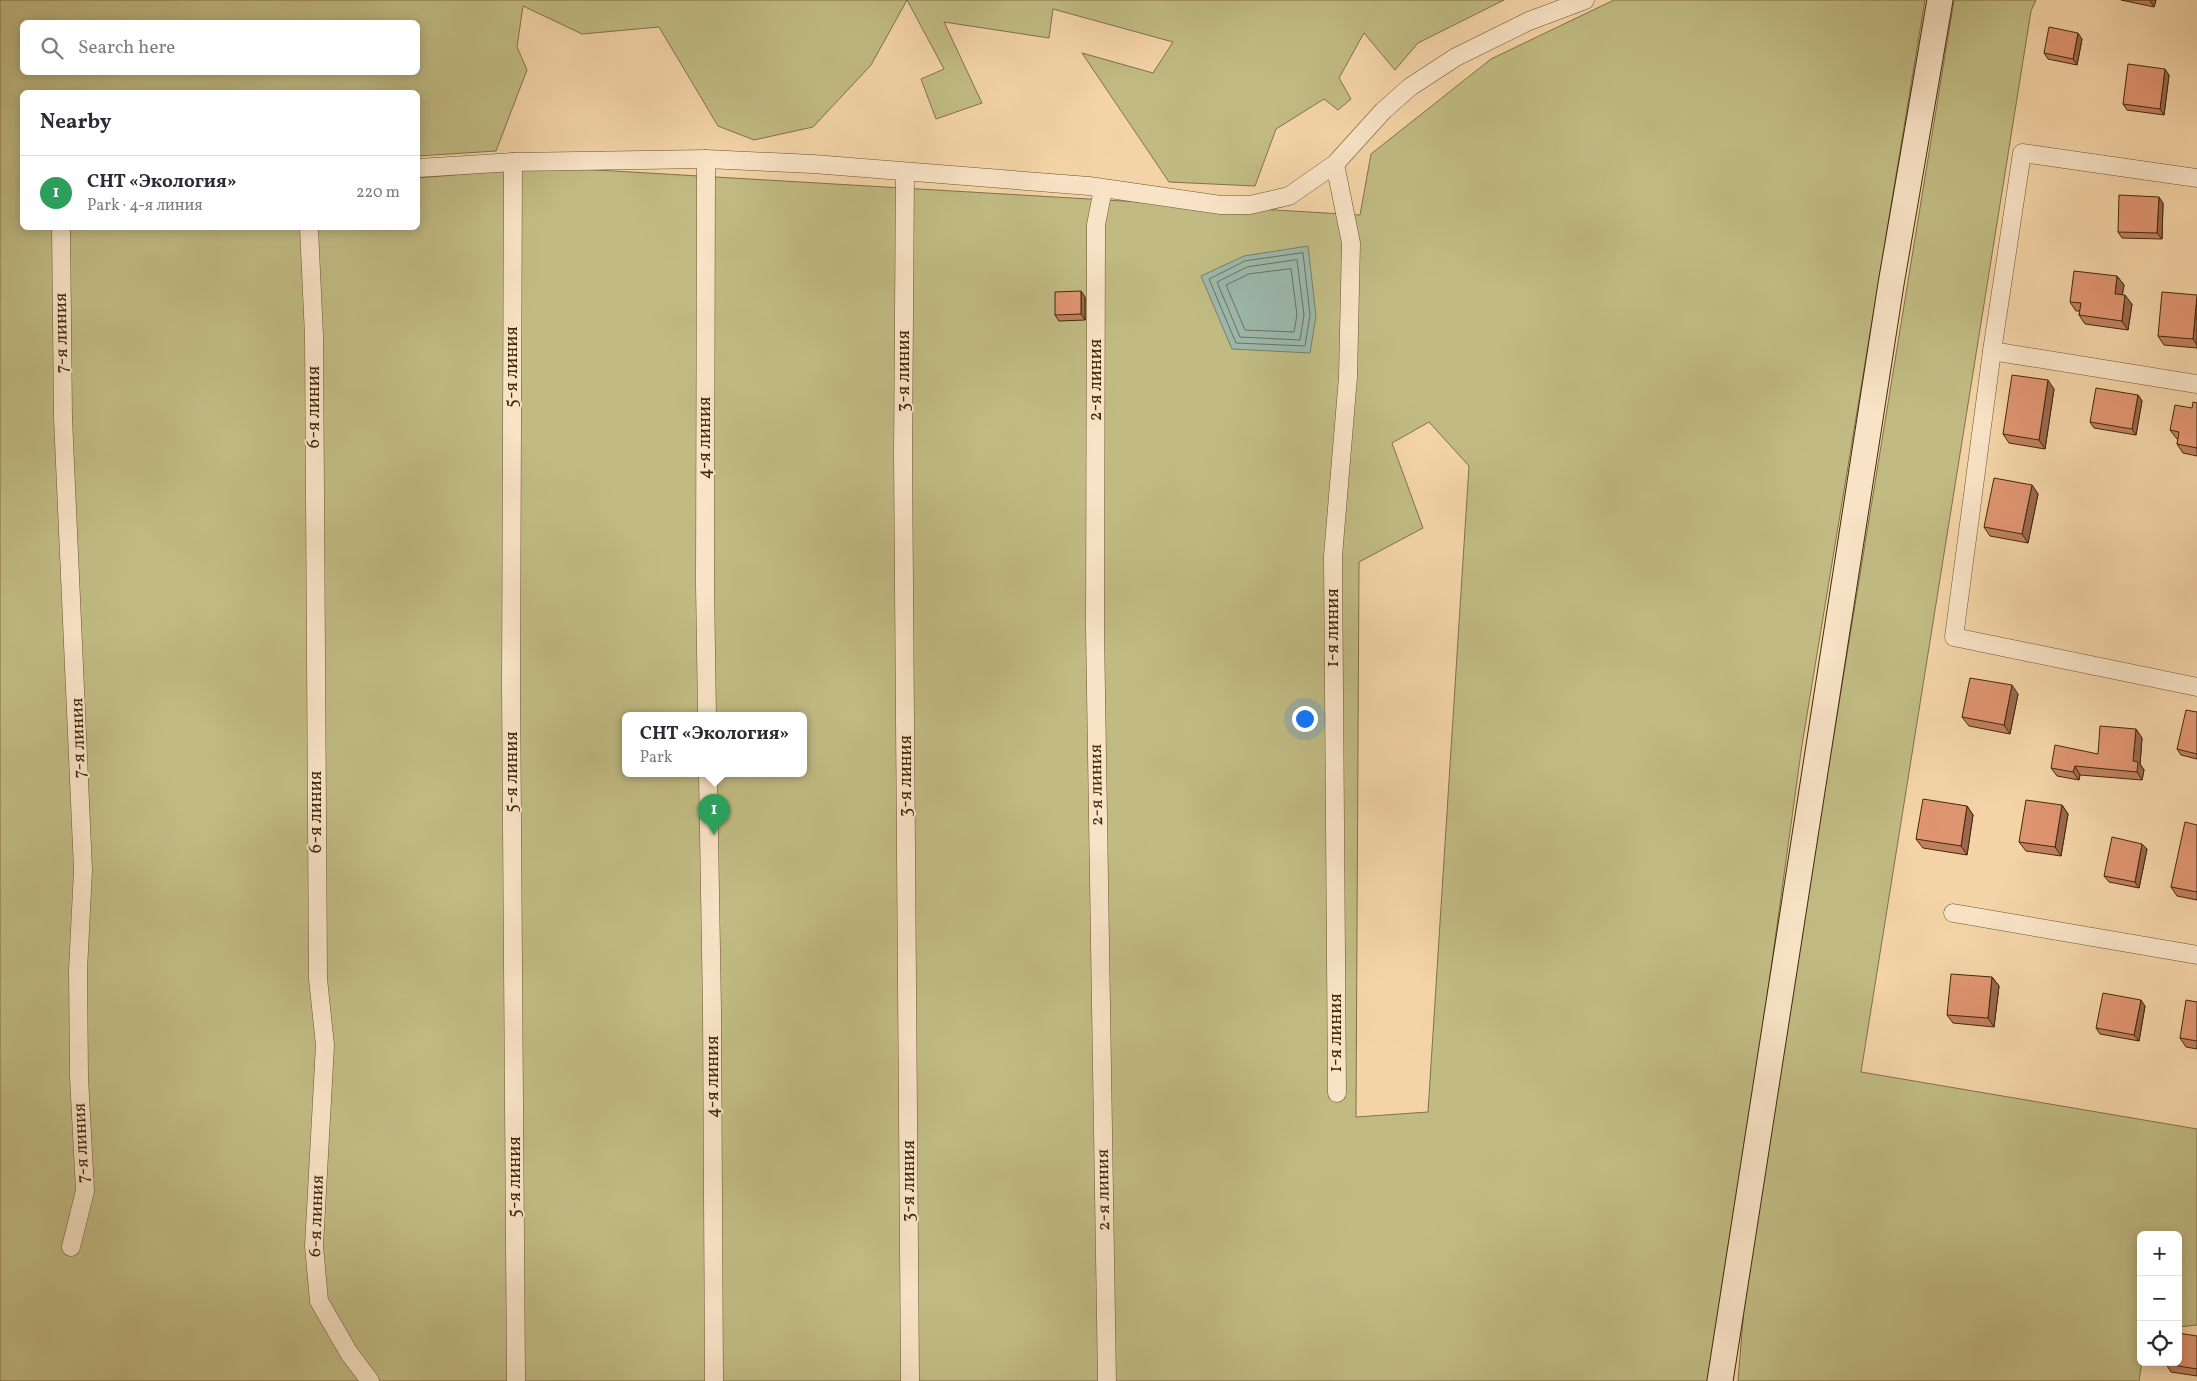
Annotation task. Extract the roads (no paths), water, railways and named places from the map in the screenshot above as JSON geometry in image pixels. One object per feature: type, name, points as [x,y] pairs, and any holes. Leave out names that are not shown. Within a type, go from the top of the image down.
[{"type":"main road","points":[[1720,1381],[1891,284],[1940,0]]},
{"type":"street","points":[[420,168],[513,162],[706,159],[813,164],[1103,189],[1221,205],[1250,205],[1289,196],[1335,164],[1384,111],[1410,88],[1456,57],[1529,21],[1584,0]]},
{"type":"street","points":[[2197,178],[2022,152],[1992,350],[1954,638],[2197,687]]},
{"type":"street","name":"4-я линия","points":[[706,159],[704,584],[707,712]]},
{"type":"street","name":"5-я линия","points":[[513,162],[511,687],[516,1381]]},
{"type":"street","name":"1-я линия","points":[[1335,164],[1351,243],[1348,377],[1333,556],[1337,1093]]},
{"type":"street","name":"3-я линия","points":[[905,172],[903,464],[910,1381]]},
{"type":"street","name":"2-я линия","points":[[1103,189],[1096,225],[1094,629],[1107,1381]]},
{"type":"street","name":"7-я линия","points":[[61,230],[64,418],[83,870],[78,970],[78,1077],[84,1191],[72,1247]]},
{"type":"street","name":"6-я линия","points":[[309,230],[314,346],[318,979],[325,1045],[314,1246],[319,1301],[349,1353],[370,1381]]},
{"type":"street","points":[[1992,350],[2197,384]]},
{"type":"street","name":"4-я линия","points":[[708,777],[712,1010],[714,1381]]},
{"type":"street","points":[[1953,913],[2197,955]]},
{"type":"water","points":[[1308,246],[1316,316],[1310,353],[1232,349],[1201,276],[1244,256]]},
{"type":"place","name":"СНТ «Экология»","points":[[714,835]]}]
